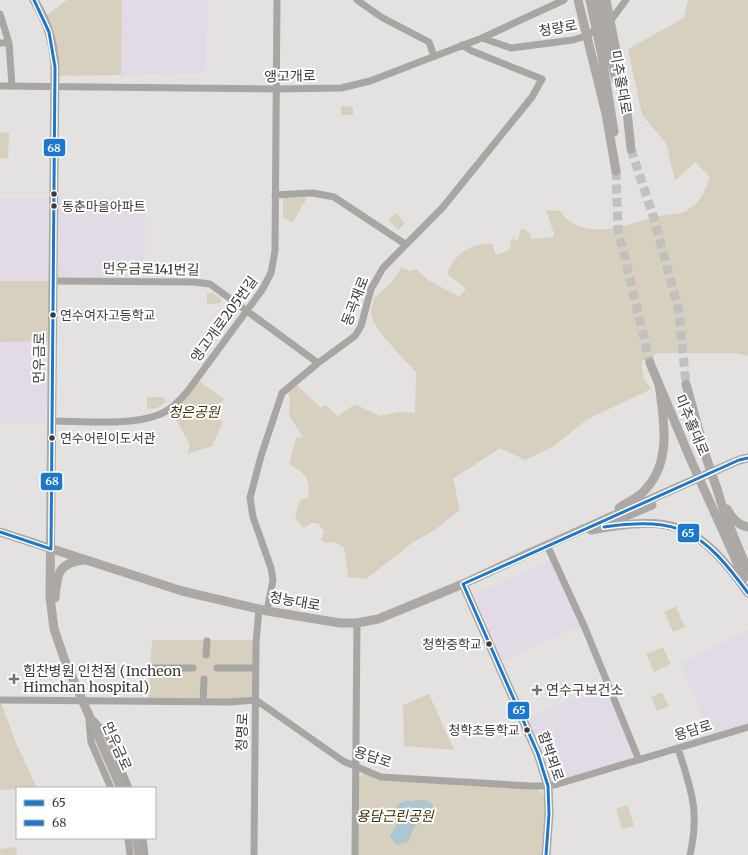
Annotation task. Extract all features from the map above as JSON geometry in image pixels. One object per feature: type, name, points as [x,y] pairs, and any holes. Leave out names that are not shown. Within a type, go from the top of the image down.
[{"type":"main road","name":"먼우금로","points":[[34,0],[48,25],[54,43],[56,87],[50,597],[54,629],[65,661],[121,787]]},
{"type":"main road","points":[[578,0],[586,36]]},
{"type":"main road","name":"미추홀대로","points":[[590,0],[631,149],[626,102],[611,20]]},
{"type":"main road","name":"미추홀대로","points":[[586,36],[606,114],[616,171],[613,113],[598,0]]},
{"type":"main road","points":[[606,0],[611,20]]},
{"type":"main road","name":"미추홀대로","points":[[650,363],[738,567],[748,585]]},
{"type":"main road","points":[[578,532],[600,520],[642,493],[654,478],[662,458],[666,438],[659,384]]},
{"type":"main road","name":"미추홀대로","points":[[686,384],[707,460],[725,515],[748,571]]},
{"type":"main road","points":[[578,532],[739,460],[748,458]]},
{"type":"main road","points":[[578,532],[622,519],[740,465],[748,463]]},
{"type":"main road","points":[[717,489],[731,518],[742,526],[748,527]]},
{"type":"main road","points":[[578,532],[619,524],[646,522],[671,525],[696,536],[709,546],[724,560],[748,593]]},
{"type":"main road","name":"청능대로","points":[[0,532],[182,591],[263,610],[340,623],[357,623],[378,619],[463,584],[547,544],[578,532]]},
{"type":"main road","points":[[53,617],[59,572],[69,563],[85,560]]},
{"type":"main road","name":"함박뫼로","points":[[463,584],[538,754],[548,786],[549,814],[546,855]]},
{"type":"main road","points":[[136,839],[139,855]]},
{"type":"street","name":"앵고개로205번길","points":[[52,421],[141,420],[159,415],[174,406],[187,392],[262,290],[271,273],[275,251],[277,0]]},
{"type":"street","points":[[357,0],[381,17],[429,42],[434,56]]},
{"type":"street","name":"앵고개로","points":[[0,86],[276,89],[342,88],[370,81],[482,38],[564,0]]},
{"type":"street","name":"청량로","points":[[482,38],[510,48],[573,40],[586,36],[611,20],[626,0]]},
{"type":"street","points":[[0,14],[9,43],[12,86]]},
{"type":"street","points":[[0,43],[9,43]]},
{"type":"street","name":"동곡재로","points":[[263,610],[273,580],[250,507],[252,489],[269,429],[282,394],[318,363],[355,336],[361,326],[371,289],[383,268],[443,207],[532,97],[542,79],[472,51],[462,45]]},
{"type":"street","points":[[275,195],[313,193],[334,197],[405,244]]},
{"type":"street","name":"먼우금로141번길","points":[[54,281],[210,284],[318,363]]},
{"type":"street","points":[[547,544],[588,635],[639,760]]},
{"type":"street","name":"청명로","points":[[254,855],[254,733],[257,627],[263,610]]},
{"type":"street","points":[[355,855],[357,767],[357,623]]},
{"type":"street","points":[[206,655],[207,641]]},
{"type":"street","points":[[150,668],[193,668]]},
{"type":"street","points":[[217,668],[256,668]]},
{"type":"street","points":[[203,702],[204,679]]},
{"type":"street","points":[[0,700],[203,702],[256,700]]},
{"type":"street","name":"용담로","points":[[256,700],[321,746],[357,767],[381,776],[548,786],[639,760],[748,726]]},
{"type":"street","name":"먼우금로","points":[[89,715],[91,742],[111,787]]},
{"type":"street","name":"먼우금로","points":[[89,715],[107,735],[129,787]]},
{"type":"street","points":[[678,748],[695,809],[694,836],[690,855]]},
{"type":"street","points":[[128,839],[130,855]]},
{"type":"street","points":[[144,839],[145,855]]},
{"type":"shaded area","points":[[122,0],[207,0],[206,73],[121,75]]},
{"type":"shaded area","name":"연수여자고등학교","points":[[145,198],[145,282],[0,281],[0,199]]},
{"type":"shaded area","points":[[53,341],[52,423],[0,423],[0,342]]},
{"type":"shaded area","name":"청학중학교","points":[[554,560],[583,625],[497,663],[469,596]]},
{"type":"shaded area","points":[[748,630],[748,727],[712,737],[680,664]]},
{"type":"shaded area","points":[[608,682],[639,760],[548,786],[523,720]]},
{"type":"green space","points":[[67,0],[122,0],[121,75],[55,76],[44,17]]},
{"type":"green space","points":[[688,0],[748,0],[748,356],[735,353],[658,353],[642,361],[643,377],[651,389],[586,420],[554,446],[525,460],[500,448],[453,479],[460,510],[433,531],[412,543],[366,579],[348,577],[344,547],[334,542],[326,543],[321,540],[324,531],[318,523],[311,523],[304,528],[295,518],[300,500],[308,497],[309,490],[305,476],[289,464],[296,438],[303,437],[289,416],[290,400],[288,391],[297,385],[321,408],[325,405],[338,416],[355,404],[380,416],[400,412],[415,413],[416,372],[384,336],[373,321],[371,314],[374,298],[396,276],[401,267],[409,271],[416,269],[428,280],[460,297],[466,288],[447,274],[454,260],[464,251],[477,245],[492,244],[496,255],[511,249],[510,242],[513,239],[518,241],[521,228],[529,232],[532,239],[553,237],[554,234],[546,210],[560,211],[570,221],[581,227],[606,229],[620,227],[659,216],[680,213],[691,208],[699,201],[710,177],[695,162],[675,181],[666,143],[642,115],[628,49],[684,18]]},
{"type":"green space","points":[[341,106],[353,107],[353,115],[341,115]]},
{"type":"green space","points":[[0,132],[9,133],[8,159],[0,158]]},
{"type":"green space","points":[[283,198],[307,198],[293,222],[283,218]]},
{"type":"green space","points":[[396,213],[405,223],[398,230],[388,220]]},
{"type":"green space","points":[[0,281],[54,281],[53,341],[0,342]]},
{"type":"green space","points":[[207,293],[214,293],[221,299],[221,303],[207,304]]},
{"type":"green space","name":"청은공원","points":[[196,379],[224,399],[213,414],[223,422],[212,446],[187,454],[190,445],[170,408]]},
{"type":"green space","points":[[147,397],[164,397],[166,402],[157,408],[147,409]]},
{"type":"green space","points":[[676,606],[685,627],[673,632],[664,612]]},
{"type":"green space","points":[[152,640],[257,640],[256,700],[148,701]]},
{"type":"green space","points":[[663,647],[671,664],[654,672],[646,654]]},
{"type":"green space","points":[[662,692],[669,706],[657,711],[651,697]]},
{"type":"green space","points":[[429,694],[454,750],[404,746],[403,705]]},
{"type":"green space","points":[[0,700],[16,743],[37,787],[16,787],[16,789],[0,790]]},
{"type":"green space","name":"용담근린공원","points":[[366,771],[379,776],[530,786],[535,788],[541,792],[546,800],[542,855],[355,855],[357,779]]},
{"type":"green space","points":[[628,805],[634,826],[622,829],[616,809]]},
{"type":"green space","points":[[16,847],[17,855],[0,855],[0,849]]},
{"type":"water","points":[[406,801],[428,801],[433,805],[433,814],[414,827],[408,842],[396,845],[390,836],[396,826],[395,812],[398,804]]},
{"type":"tunnel","points":[[631,149],[655,222],[679,312],[686,384]]},
{"type":"tunnel","points":[[616,171],[618,229],[650,363]]},
{"type":"transit line","name":"68","points":[[0,532],[51,549],[55,67],[49,32],[34,0]]},
{"type":"transit line","name":"65","points":[[546,855],[549,814],[548,786],[538,754],[463,584],[739,460],[748,458]]},
{"type":"transit line","name":"65","points":[[604,527],[630,524],[653,524],[672,527],[688,533],[703,542],[717,555],[748,593]]},
{"type":"place","name":"동춘마을아파트","points":[[54,206]]},
{"type":"place","name":"연수여자고등학교","points":[[53,315]]},
{"type":"place","name":"연수어린이도서관","points":[[52,438]]},
{"type":"place","name":"청학중학교","points":[[489,644]]},
{"type":"place","name":"힘찬병원 인천점 (Incheon Himchan hospital)","points":[[14,679]]},
{"type":"place","name":"연수구보건소","points":[[537,690]]},
{"type":"place","name":"청학초등학교","points":[[527,730]]}]
